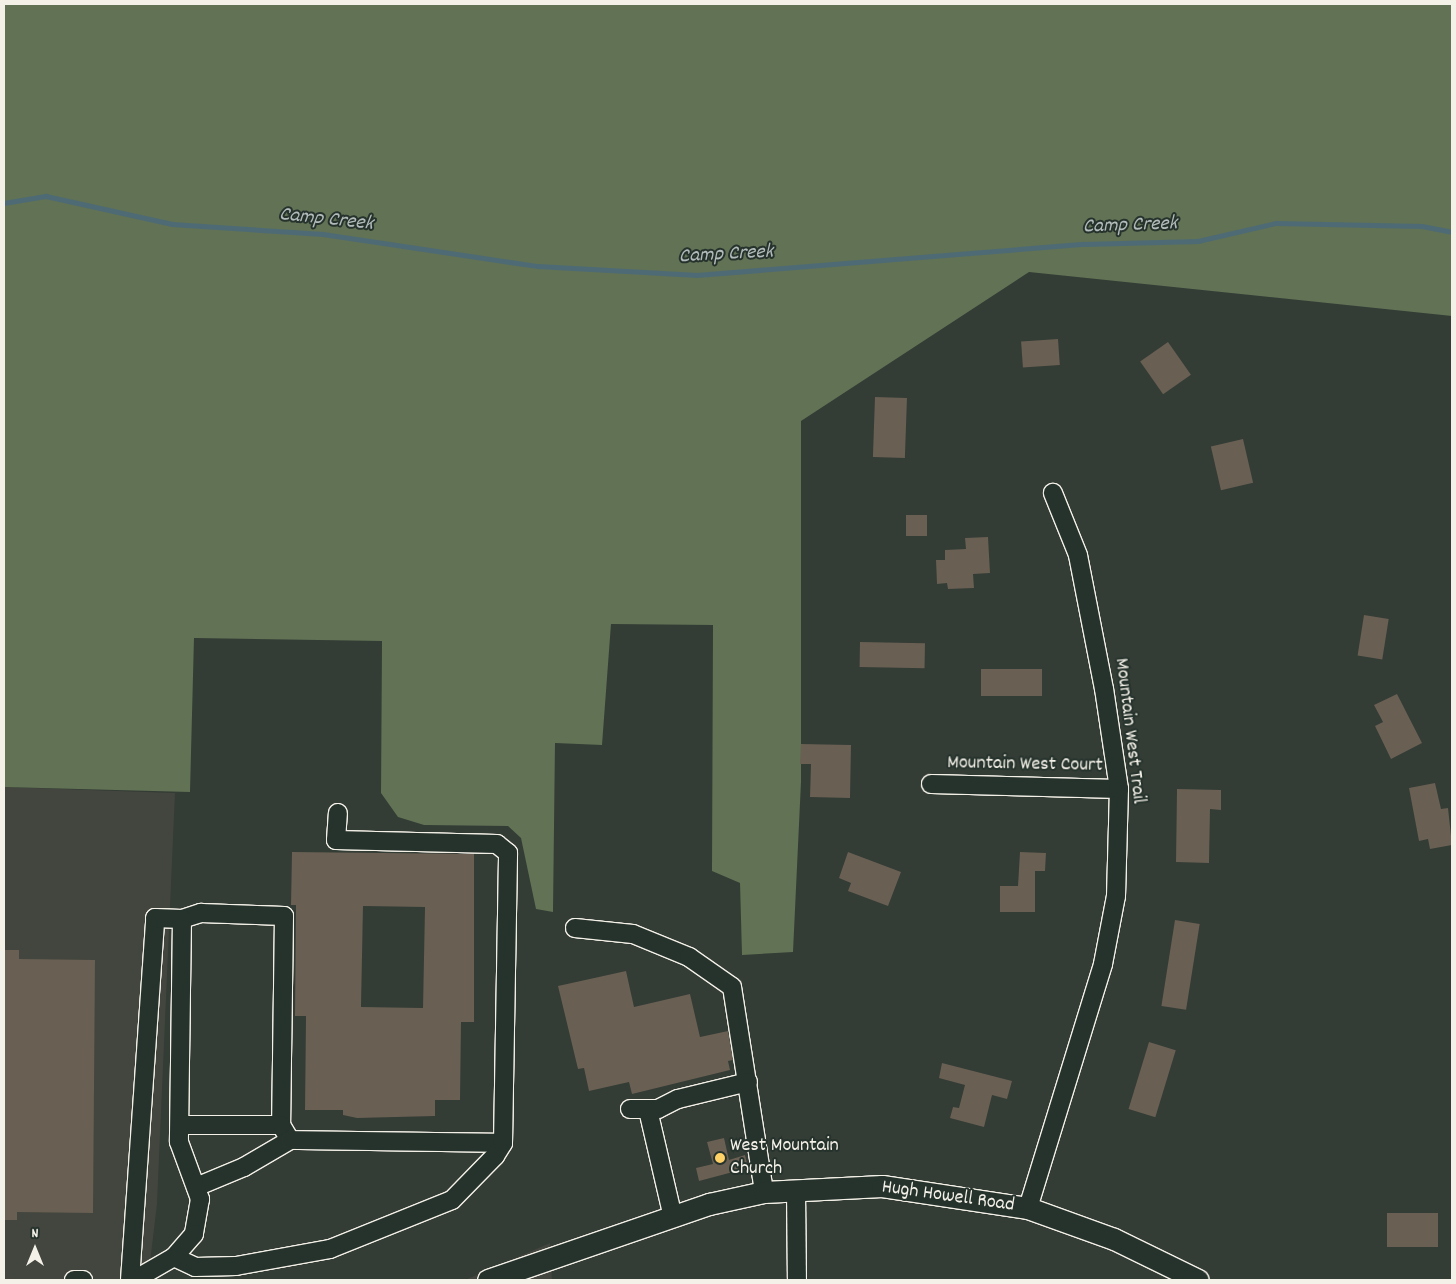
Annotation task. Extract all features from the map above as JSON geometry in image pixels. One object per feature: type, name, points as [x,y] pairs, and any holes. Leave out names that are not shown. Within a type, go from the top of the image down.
[{"type":"main road","name":"Hugh Howell Road","points":[[488,1280],[672,1214],[764,1192],[882,1186],[1028,1208],[1114,1239],[1198,1280]]},
{"type":"street","name":"Mountain West Trail","points":[[1028,1208],[1103,964],[1116,896],[1119,789],[1078,555],[1053,493]]},
{"type":"street","name":"Mountain West Court","points":[[931,784],[1119,789]]},
{"type":"street","points":[[174,1257],[195,1267],[236,1266],[330,1249],[452,1200],[495,1156],[503,1142],[508,853],[497,844],[336,840],[338,812]]},
{"type":"street","points":[[130,1280],[155,918],[182,919],[201,913],[284,916],[286,1133]]},
{"type":"street","points":[[134,1280],[174,1257],[194,1234],[200,1199],[180,1142],[182,919]]},
{"type":"street","points":[[575,928],[633,934],[689,957],[732,987],[764,1192]]},
{"type":"street","points":[[630,1109],[648,1110],[748,1082]]},
{"type":"street","points":[[648,1110],[672,1214]]},
{"type":"street","points":[[180,1125],[286,1133],[503,1142]]},
{"type":"street","points":[[196,1187],[244,1167],[286,1133]]},
{"type":"street","points":[[796,1190],[797,1280]]},
{"type":"street","points":[[74,1280],[83,1280]]},
{"type":"shaded area","points":[[4,787],[175,793],[157,1204],[148,1280],[4,1280]]},
{"type":"shaded area","points":[[550,1243],[552,1280],[465,1280]]},
{"type":"green space","points":[[4,4],[1452,4],[1452,316],[1029,272],[801,421],[801,782],[793,952],[742,955],[740,883],[712,871],[713,625],[611,624],[602,745],[555,743],[553,912],[536,909],[521,838],[508,826],[424,825],[398,817],[381,793],[382,641],[194,638],[190,792],[4,787]]},
{"type":"building","points":[[1058,339],[1060,365],[1023,368],[1021,342]]},
{"type":"building","points":[[1168,342],[1191,375],[1163,394],[1140,362]]},
{"type":"building","points":[[875,397],[907,398],[905,458],[873,457]]},
{"type":"building","points":[[1243,439],[1253,483],[1221,490],[1211,446]]},
{"type":"building","points":[[906,515],[927,515],[927,536],[906,536]]},
{"type":"building","points":[[988,537],[990,573],[973,574],[974,588],[948,589],[947,583],[937,584],[936,560],[945,560],[945,550],[966,549],[965,538]]},
{"type":"building","points":[[1364,615],[1389,619],[1382,659],[1358,655]]},
{"type":"building","points":[[860,642],[925,643],[925,668],[860,667]]},
{"type":"building","points":[[981,669],[1042,669],[1042,696],[981,696]]},
{"type":"building","points":[[1397,694],[1422,743],[1391,759],[1375,726],[1383,722],[1374,705]]},
{"type":"building","points":[[801,744],[851,745],[850,798],[810,797],[811,764],[800,764]]},
{"type":"building","points":[[1435,783],[1441,809],[1448,808],[1452,845],[1430,849],[1428,839],[1419,841],[1409,788]]},
{"type":"building","points":[[1177,789],[1221,790],[1221,810],[1210,809],[1209,863],[1176,862]]},
{"type":"building","points":[[292,852],[474,854],[474,1022],[461,1022],[460,1100],[435,1100],[435,1116],[357,1118],[343,1115],[343,1110],[305,1110],[306,1016],[295,1016],[296,905],[291,905]],"holes":[[[363,906],[425,907],[423,1008],[361,1007]]]},
{"type":"building","points":[[848,852],[901,872],[888,906],[848,891],[851,883],[839,878]]},
{"type":"building","points":[[1020,852],[1046,853],[1045,871],[1035,871],[1035,912],[1000,912],[1000,886],[1018,886]]},
{"type":"building","points":[[1175,920],[1200,924],[1186,1010],[1161,1006]]},
{"type":"building","points":[[4,950],[19,950],[19,959],[95,960],[93,1213],[17,1212],[17,1220],[4,1220]]},
{"type":"building","points":[[626,971],[634,1007],[690,994],[700,1037],[728,1031],[733,1060],[728,1061],[730,1070],[632,1094],[629,1082],[589,1091],[584,1068],[578,1069],[558,986]]},
{"type":"building","points":[[1149,1042],[1176,1050],[1155,1117],[1129,1109]]},
{"type":"building","points":[[942,1063],[1012,1081],[1007,1099],[992,1095],[984,1127],[950,1118],[953,1107],[959,1108],[965,1085],[939,1078]]},
{"type":"building","name":"West Mountain Church","points":[[724,1138],[729,1160],[745,1155],[748,1168],[699,1181],[696,1168],[713,1164],[707,1142]]},
{"type":"building","points":[[1387,1213],[1438,1213],[1438,1247],[1387,1247]]},
{"type":"waterway","name":"Camp Creek","points":[[4,203],[46,196],[172,224],[323,234],[538,266],[697,275],[1084,244],[1198,241],[1276,223],[1422,226],[1452,232]]},
{"type":"place","name":"West Mountain Church","points":[[720,1158]]}]
